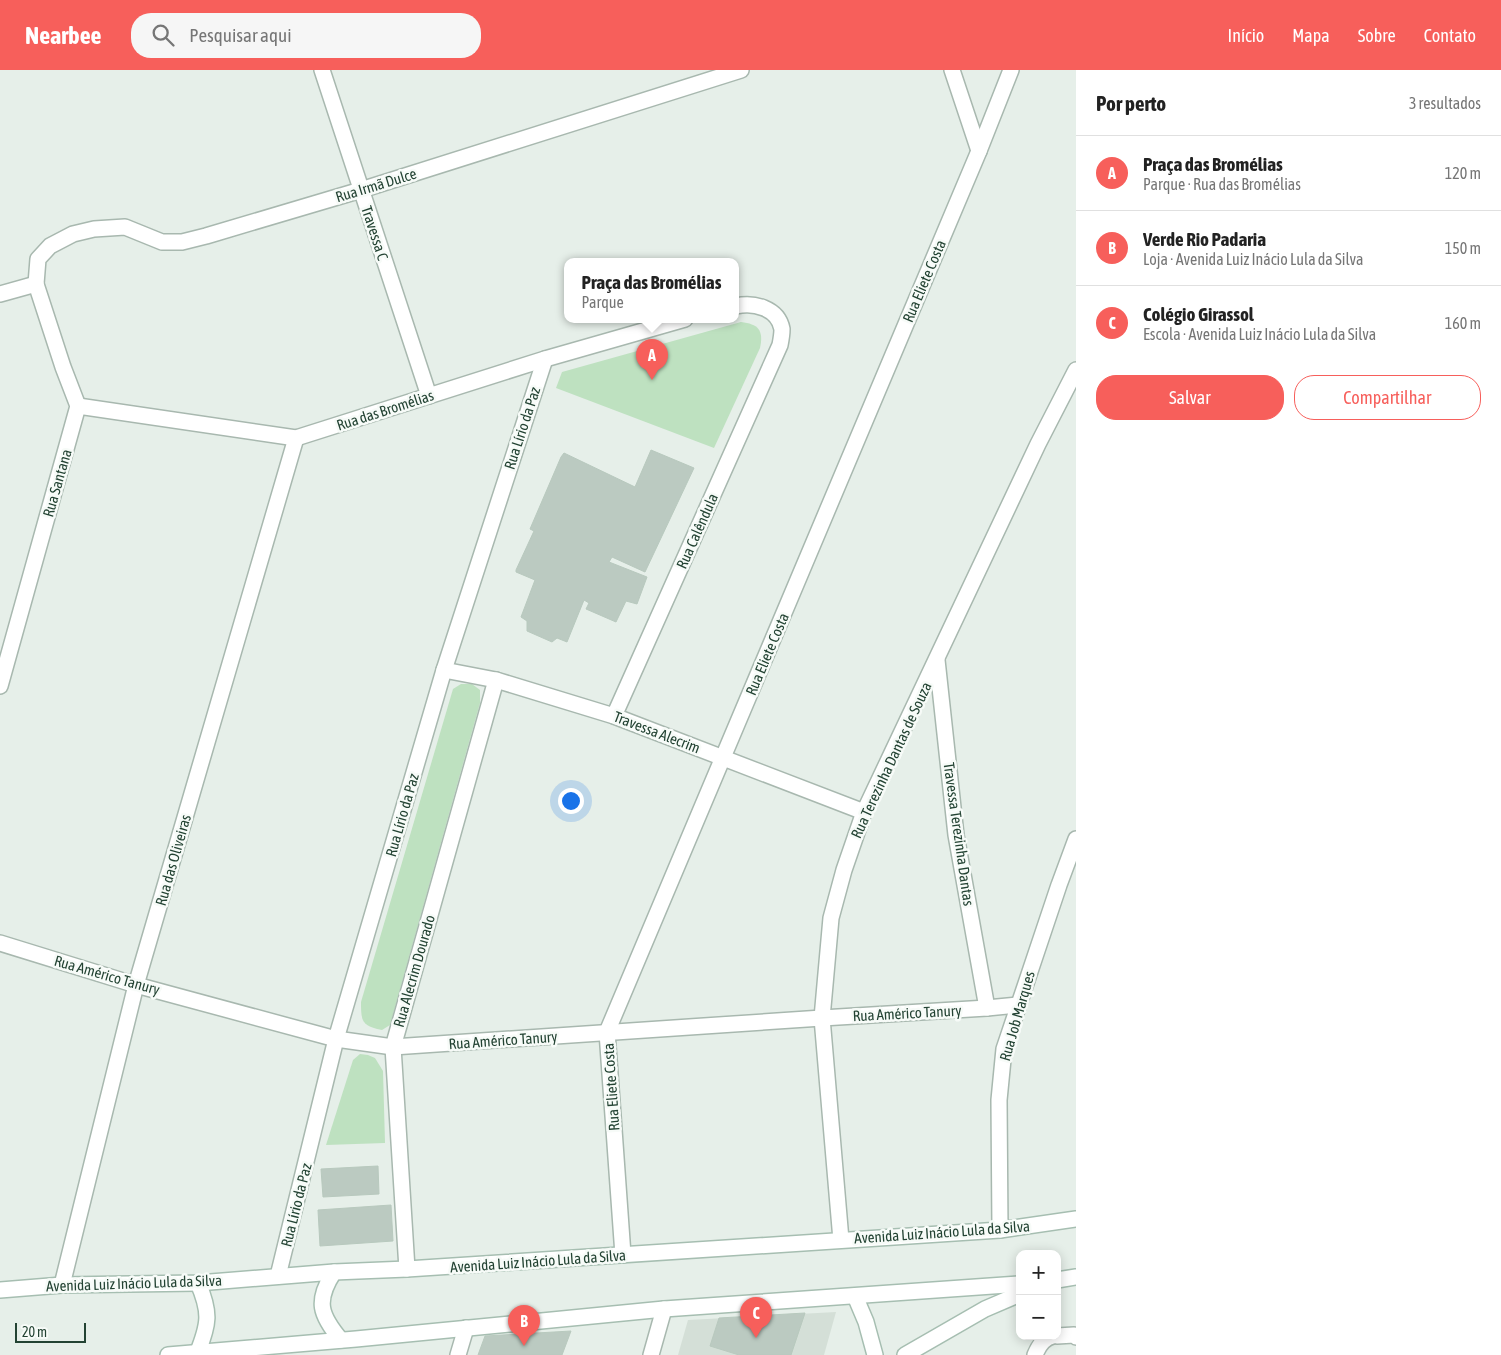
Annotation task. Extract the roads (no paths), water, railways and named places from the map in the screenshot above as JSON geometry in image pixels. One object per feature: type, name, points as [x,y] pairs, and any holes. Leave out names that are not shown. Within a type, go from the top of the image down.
[{"type":"street","name":"Travessa C","points":[[322,70],[430,396]]},
{"type":"street","name":"Rua Irmã Dulce","points":[[36,284],[38,259],[50,246],[73,234],[94,229],[125,227],[162,242],[182,242],[361,190],[742,70]]},
{"type":"street","points":[[952,70],[979,151]]},
{"type":"street","name":"Rua Eliete Costa","points":[[623,1255],[607,1032],[979,151],[1011,70]]},
{"type":"street","points":[[0,294],[36,284],[78,406]]},
{"type":"street","name":"Rua Calêndula","points":[[614,716],[780,346],[782,331],[780,324],[770,310],[759,306],[739,305]]},
{"type":"street","name":"Rua das Bromélias","points":[[78,406],[296,438],[545,359],[671,323]]},
{"type":"street","name":"Rua Lírio da Paz","points":[[278,1276],[336,1039],[444,670],[545,359]]},
{"type":"street","name":"Rua Terezinha Dantas de Souza","points":[[841,1240],[822,1018],[830,918],[864,812],[938,660],[1038,444],[1076,370]]},
{"type":"street","name":"Rua Santana","points":[[0,686],[78,406]]},
{"type":"street","name":"Rua das Oliveiras","points":[[62,1285],[136,985],[296,438]]},
{"type":"street","name":"Travessa Terezinha Dantas","points":[[938,660],[956,835],[987,1008]]},
{"type":"street","name":"Travessa Alecrim","points":[[444,670],[496,680],[614,716],[864,812]]},
{"type":"street","name":"Rua Alecrim Dourado","points":[[407,1269],[393,1047],[496,680]]},
{"type":"street","name":"Rua Job Marques","points":[[1000,1230],[999,1100],[1004,1049],[1076,839]]},
{"type":"street","name":"Rua Américo Tanury","points":[[0,944],[136,985],[336,1039],[393,1047],[987,1008],[1018,1004]]},
{"type":"street","name":"Avenida Luiz Inácio Lula da Silva","points":[[0,1290],[62,1285],[198,1283],[334,1272],[623,1255],[1000,1230],[1076,1219]]},
{"type":"street","points":[[334,1272],[322,1294],[322,1308],[328,1325],[341,1340]]},
{"type":"street","points":[[1061,1279],[1076,1277]]},
{"type":"street","points":[[197,1354],[206,1333],[207,1318],[206,1301],[198,1283]]},
{"type":"street","points":[[168,1355],[259,1351],[341,1340],[664,1309],[1016,1284]]},
{"type":"street","points":[[905,1355],[985,1309],[1018,1295]]},
{"type":"street","points":[[855,1296],[866,1322],[875,1355]]},
{"type":"street","points":[[651,1355],[664,1309]]},
{"type":"street","points":[[458,1355],[466,1328]]},
{"type":"street","points":[[1061,1336],[1074,1335],[1076,1337]]},
{"type":"street","points":[[1035,1355],[1046,1340]]},
{"type":"place","name":"Praça das Bromélias","points":[[652,380]]},
{"type":"place","name":"Colégio Girassol","points":[[756,1338]]},
{"type":"place","name":"Verde Rio Padaria","points":[[524,1346]]}]
